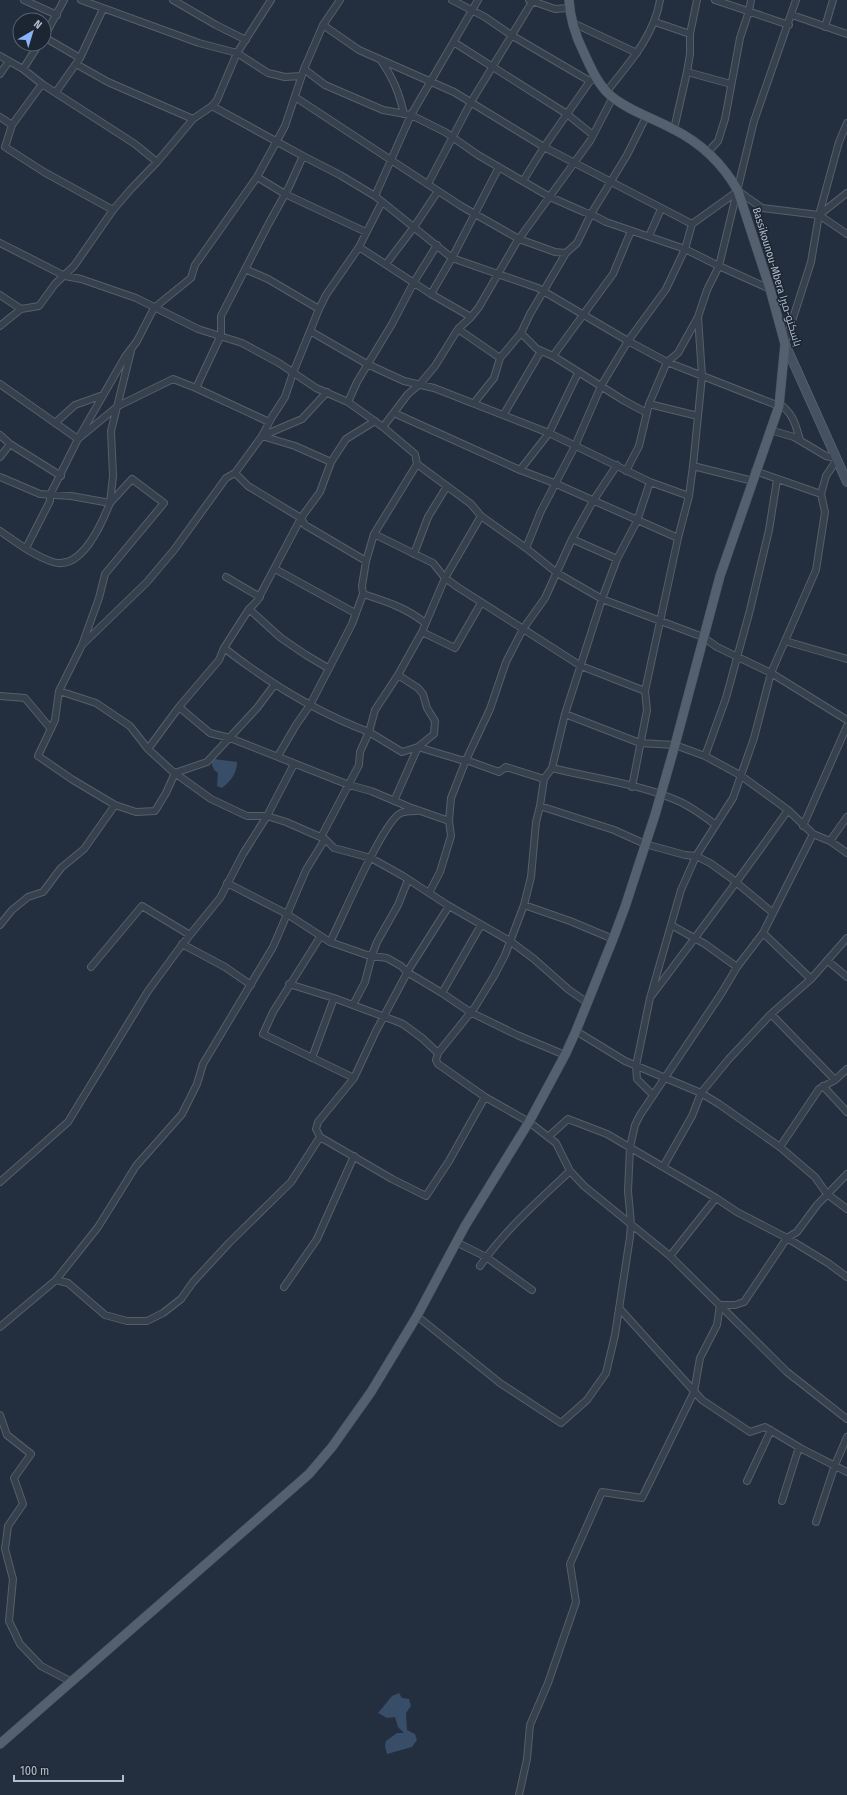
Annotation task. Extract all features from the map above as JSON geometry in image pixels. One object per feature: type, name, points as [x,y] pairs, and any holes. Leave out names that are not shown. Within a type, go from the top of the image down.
[{"type":"main road","name":"Bassikounou-Mbera باسكنو-مبرا","points":[[569,4],[580,46],[593,80],[610,94],[646,117],[674,129],[708,152],[731,179],[738,192],[770,289],[784,344]]},
{"type":"main road","points":[[0,1744],[309,1474],[332,1448],[371,1392],[416,1316],[456,1242],[529,1122],[565,1055],[588,1003],[613,939],[645,844],[675,745],[720,576],[779,404],[784,344]]},
{"type":"street","points":[[24,0],[57,15]]},
{"type":"street","points":[[52,23],[64,0]]},
{"type":"street","points":[[81,0],[199,43],[238,53],[268,73],[285,77],[301,76]]},
{"type":"street","points":[[173,0],[216,25],[246,40]]},
{"type":"street","points":[[0,326],[21,309],[38,306],[55,284],[65,276],[91,243],[113,210],[157,162],[193,119],[212,106],[225,84],[238,53],[271,0]]},
{"type":"street","points":[[26,548],[50,501],[50,495],[61,476],[78,439],[125,357],[148,322],[154,308],[191,278],[195,266],[257,177],[285,126],[296,97],[301,76],[323,25],[340,0]]},
{"type":"street","points":[[452,0],[472,10],[511,35],[593,80],[544,147],[524,181]]},
{"type":"street","points":[[375,196],[411,115],[478,0]]},
{"type":"street","points":[[383,427],[408,394],[420,384],[435,366],[458,329],[471,317],[519,239],[550,198],[593,135],[610,94],[638,53],[655,22],[660,0]]},
{"type":"street","points":[[674,129],[687,72],[690,54],[690,34],[697,0]]},
{"type":"street","points":[[716,0],[789,25]]},
{"type":"street","points":[[708,152],[718,141],[725,119],[740,38],[749,11],[750,0]]},
{"type":"street","points":[[626,471],[639,446],[649,404],[667,362],[678,353],[698,317],[707,290],[719,266],[754,121],[789,25],[796,0]]},
{"type":"street","points":[[825,27],[834,0]]},
{"type":"street","points":[[428,184],[454,138],[471,102],[530,1],[555,9],[569,4]]},
{"type":"street","points":[[56,92],[80,58],[103,9]]},
{"type":"street","points":[[792,15],[847,34]]},
{"type":"street","points":[[655,22],[690,34]]},
{"type":"street","points":[[573,23],[638,53]]},
{"type":"street","points":[[323,25],[359,50],[430,83],[454,92],[544,147],[692,224]]},
{"type":"street","points":[[52,42],[80,58]]},
{"type":"street","points":[[454,43],[567,114],[593,135]]},
{"type":"street","points":[[23,69],[34,52]]},
{"type":"street","points":[[0,56],[23,69],[42,84],[129,140],[157,162]]},
{"type":"street","points":[[381,60],[392,76],[399,92],[404,114]]},
{"type":"street","points":[[0,74],[9,61]]},
{"type":"street","points":[[76,64],[108,82],[193,119]]},
{"type":"street","points":[[304,69],[325,85],[383,110],[411,115],[445,132],[499,168],[524,181],[550,198],[591,214],[606,222],[685,249],[770,289]]},
{"type":"street","points":[[687,72],[731,84]]},
{"type":"street","points":[[42,84],[12,125],[5,147],[44,172],[113,210]]},
{"type":"street","points":[[296,97],[438,191],[519,239],[555,252],[566,253]]},
{"type":"street","points":[[212,106],[276,142],[340,175],[375,196],[452,258],[544,291],[628,341],[667,362],[779,404],[789,411],[794,419],[800,440]]},
{"type":"street","points":[[0,117],[12,125]]},
{"type":"street","points":[[474,403],[494,378],[500,358],[521,333],[530,314],[566,253],[577,243],[591,214],[612,182],[646,117]]},
{"type":"street","points":[[784,344],[812,262],[819,215],[847,123]]},
{"type":"street","points":[[196,388],[221,335],[221,316],[285,194],[303,156]]},
{"type":"street","points":[[431,294],[452,258],[499,168]]},
{"type":"street","points":[[257,177],[285,194],[366,232]]},
{"type":"street","points":[[386,264],[414,227],[438,191]]},
{"type":"street","points":[[738,192],[762,208],[819,215],[847,234]]},
{"type":"street","points":[[526,548],[554,483],[575,446],[601,386],[628,341],[666,290],[685,249],[692,224],[738,192]]},
{"type":"street","points":[[819,215],[847,193]]},
{"type":"street","points":[[82,645],[147,582],[174,550],[226,478],[235,473],[262,436],[285,397],[292,373],[326,295],[359,247],[382,202]]},
{"type":"street","points":[[649,236],[661,209]]},
{"type":"street","points":[[553,356],[613,274],[631,231]]},
{"type":"street","points":[[0,243],[65,276],[81,279],[136,298],[198,329],[221,335],[242,343],[279,363],[292,373],[348,402],[383,427],[415,454],[417,464],[471,504],[481,516],[526,548],[557,574],[602,599],[703,637],[736,657],[771,673],[847,720]]},
{"type":"street","points":[[348,402],[367,364],[392,324],[414,282],[437,246]]},
{"type":"street","points":[[359,247],[431,294],[471,317]]},
{"type":"street","points":[[245,269],[274,283],[319,310]]},
{"type":"street","points":[[0,295],[21,309]]},
{"type":"street","points":[[632,786],[647,710],[645,691],[678,538],[689,496],[702,376],[698,317]]},
{"type":"street","points":[[458,329],[500,358]]},
{"type":"street","points":[[310,331],[367,364],[404,381],[434,388],[504,414],[549,433],[650,482],[689,496]]},
{"type":"street","points":[[521,333],[541,351],[553,356],[578,373],[647,413]]},
{"type":"street","name":"Bassikounou-Mbera باسكنو-مبرا","points":[[784,344],[847,482]]},
{"type":"street","points":[[0,531],[26,548],[53,562],[63,563],[74,560],[86,548],[101,525],[110,503],[113,476],[111,431],[132,348]]},
{"type":"street","points":[[504,414],[541,351]]},
{"type":"street","points":[[520,470],[549,433],[578,373]]},
{"type":"street","points":[[78,439],[118,406],[173,379],[269,422]]},
{"type":"street","points":[[0,384],[78,439]]},
{"type":"street","points":[[262,436],[302,419],[327,392]]},
{"type":"street","points":[[54,423],[75,405],[103,395]]},
{"type":"street","points":[[649,404],[698,416]]},
{"type":"street","points":[[394,413],[520,470],[554,483],[678,538]]},
{"type":"street","points":[[148,749],[179,707],[215,665],[249,609],[260,597],[301,518],[320,492],[331,462],[346,439],[375,421]]},
{"type":"street","points":[[653,1095],[637,1079],[636,1066],[650,998],[670,925],[681,890],[696,856],[733,798],[754,738],[771,673],[816,570],[825,512],[821,494],[826,476],[836,459],[826,456],[794,436],[770,430]]},
{"type":"street","points":[[0,436],[10,444],[61,476]]},
{"type":"street","points":[[262,436],[295,446],[331,462]]},
{"type":"street","points":[[0,457],[10,444]]},
{"type":"street","points":[[278,756],[296,725],[310,705],[352,624],[363,594],[362,586],[366,561],[374,534],[417,464]]},
{"type":"street","points":[[429,893],[440,872],[451,836],[449,821],[451,798],[466,760],[490,709],[506,662],[523,628],[545,598],[572,539],[593,501],[617,465]]},
{"type":"street","points":[[693,466],[753,481]]},
{"type":"street","points":[[755,471],[777,480],[821,494]]},
{"type":"street","points":[[235,473],[248,486],[301,518],[305,525],[366,561]]},
{"type":"street","points":[[0,477],[40,494],[71,496],[110,503]]},
{"type":"street","points":[[110,503],[132,479],[164,503],[105,574],[99,598],[82,645],[59,691],[54,720],[38,756],[73,780],[115,805],[136,812],[155,811],[166,793],[175,773],[207,762],[257,708],[275,684]]},
{"type":"street","points":[[705,756],[726,698],[769,530],[777,480]]},
{"type":"street","points":[[650,482],[637,520],[617,560],[602,599],[565,714],[552,768],[544,779],[536,822],[531,877],[524,905],[494,976],[470,1012],[438,1053],[436,1060],[438,1064],[485,1097],[529,1122],[556,1143],[570,1171],[584,1186],[670,1256],[787,1372],[847,1419]]},
{"type":"street","points":[[414,554],[428,517],[447,486]]},
{"type":"street","points":[[0,1327],[56,1280],[98,1226],[136,1166],[182,1114],[197,1084],[203,1064],[220,1038],[241,998],[251,985],[273,947],[306,870],[359,765],[360,752],[369,732],[375,710],[398,675],[422,632],[445,578],[481,516]]},
{"type":"street","points":[[374,534],[433,563],[445,578],[481,603],[523,628],[581,666],[645,691]]},
{"type":"street","points":[[572,539],[617,560]]},
{"type":"street","points":[[275,569],[355,613]]},
{"type":"street","points":[[226,577],[260,597]]},
{"type":"street","points":[[363,594],[414,613],[425,623]]},
{"type":"street","points":[[422,632],[454,648],[481,603]]},
{"type":"street","points":[[249,609],[281,638],[328,668]]},
{"type":"street","points":[[785,641],[847,659]]},
{"type":"street","points":[[224,648],[254,671],[286,692],[329,716],[369,732],[402,752],[418,747],[434,734],[436,722],[427,708],[420,691],[398,675]]},
{"type":"street","points":[[59,691],[96,703],[130,726],[148,749],[175,773],[211,799],[247,816],[267,816],[286,822],[323,838],[334,848],[370,858],[510,941],[534,959],[569,990],[588,1003]]},
{"type":"street","points":[[0,696],[25,698],[51,729]]},
{"type":"street","points":[[179,707],[210,733],[230,738],[349,785],[371,791],[449,821]]},
{"type":"street","points":[[565,714],[640,742],[675,745],[705,756],[740,775],[788,810],[813,834],[830,841],[847,853]]},
{"type":"street","points":[[803,826],[847,726]]},
{"type":"street","points":[[418,747],[466,760],[499,772],[506,767],[544,779]]},
{"type":"street","points":[[394,801],[418,747]]},
{"type":"street","points":[[0,1182],[68,1122],[148,991],[182,944],[220,898],[243,854],[267,816],[294,764]]},
{"type":"street","points":[[552,768],[632,786],[660,795],[691,808],[716,825]]},
{"type":"street","points":[[0,925],[12,910],[28,897],[43,892],[61,868],[84,849],[115,805]]},
{"type":"street","points":[[540,806],[614,830],[645,844],[685,855],[696,856],[710,863],[773,913]]},
{"type":"street","points":[[330,942],[387,826],[400,813],[419,810]]},
{"type":"street","points":[[650,998],[736,883],[788,810]]},
{"type":"street","points":[[830,841],[847,817]]},
{"type":"street","points":[[416,1316],[500,1383],[560,1423],[587,1400],[606,1373],[615,1335],[631,1224],[628,1191],[630,1147],[635,1125],[640,1115],[721,994],[737,967],[763,933],[813,834]]},
{"type":"street","points":[[354,1004],[365,982],[377,942],[398,905],[408,880]]},
{"type":"street","points":[[227,883],[287,914],[320,937],[367,955],[387,958],[470,1012],[517,1035],[565,1055]]},
{"type":"street","points":[[524,905],[570,921],[613,939]]},
{"type":"street","points":[[91,967],[142,906],[190,935]]},
{"type":"street","points":[[449,906],[408,972],[383,1017],[354,1078],[318,1122],[316,1129],[320,1137],[392,1180],[426,1196],[449,1161],[485,1097]]},
{"type":"street","points":[[442,993],[481,925]]},
{"type":"street","points":[[670,925],[695,938],[737,967]]},
{"type":"street","points":[[763,933],[811,978]]},
{"type":"street","points":[[320,937],[273,1012],[263,1034],[354,1078]]},
{"type":"street","points":[[663,1167],[692,1116],[701,1093],[728,1060],[771,1014],[828,961],[847,938]]},
{"type":"street","points":[[182,944],[225,967],[251,985]]},
{"type":"street","points":[[828,961],[847,977]]},
{"type":"street","points":[[290,984],[354,1004],[403,1024],[438,1053]]},
{"type":"street","points":[[312,1058],[334,998]]},
{"type":"street","points":[[771,1014],[835,1080]]},
{"type":"street","points":[[576,1031],[615,1056],[701,1093],[719,1104],[780,1147],[815,1177],[827,1194],[847,1209]]},
{"type":"street","points":[[780,1147],[819,1088],[835,1080],[847,1069]]},
{"type":"street","points":[[823,1086],[847,1112]]},
{"type":"street","points":[[548,1137],[568,1119],[606,1134],[716,1198],[737,1212],[787,1238],[828,1263],[847,1278]]},
{"type":"street","points":[[56,1280],[68,1283],[105,1315],[127,1321],[147,1321],[163,1313],[181,1299],[193,1282],[224,1249],[291,1182],[320,1137]]},
{"type":"street","points":[[284,1287],[316,1239],[354,1156]]},
{"type":"street","points":[[480,1266],[499,1239],[570,1171]]},
{"type":"street","points":[[720,1305],[735,1305],[744,1302],[787,1238],[797,1232],[817,1204],[847,1174]]},
{"type":"street","points":[[670,1256],[716,1198]]},
{"type":"street","points":[[456,1242],[486,1257],[532,1290]]},
{"type":"street","points":[[519,1795],[528,1759],[530,1725],[548,1684],[576,1602],[570,1564],[602,1492],[642,1498],[694,1392],[700,1358],[717,1324],[720,1305]]},
{"type":"street","points":[[619,1308],[702,1400],[750,1432],[765,1427],[847,1472]]},
{"type":"street","points":[[0,1415],[7,1435],[31,1454],[14,1478],[23,1504],[8,1526],[5,1549],[13,1579],[9,1621],[20,1644],[41,1666],[70,1682]]},
{"type":"street","points":[[747,1481],[771,1430]]},
{"type":"street","points":[[816,1522],[835,1465],[847,1437]]},
{"type":"street","points":[[782,1502],[799,1447]]},
{"type":"water","points":[[214,759],[237,762],[236,770],[233,776],[222,788],[217,786],[218,773],[214,770],[211,762]]},
{"type":"water","points":[[399,1693],[402,1698],[409,1699],[411,1706],[406,1713],[407,1730],[415,1734],[417,1740],[412,1747],[387,1754],[385,1746],[386,1741],[397,1733],[404,1733],[398,1727],[395,1717],[387,1718],[378,1713],[392,1696]]}]
